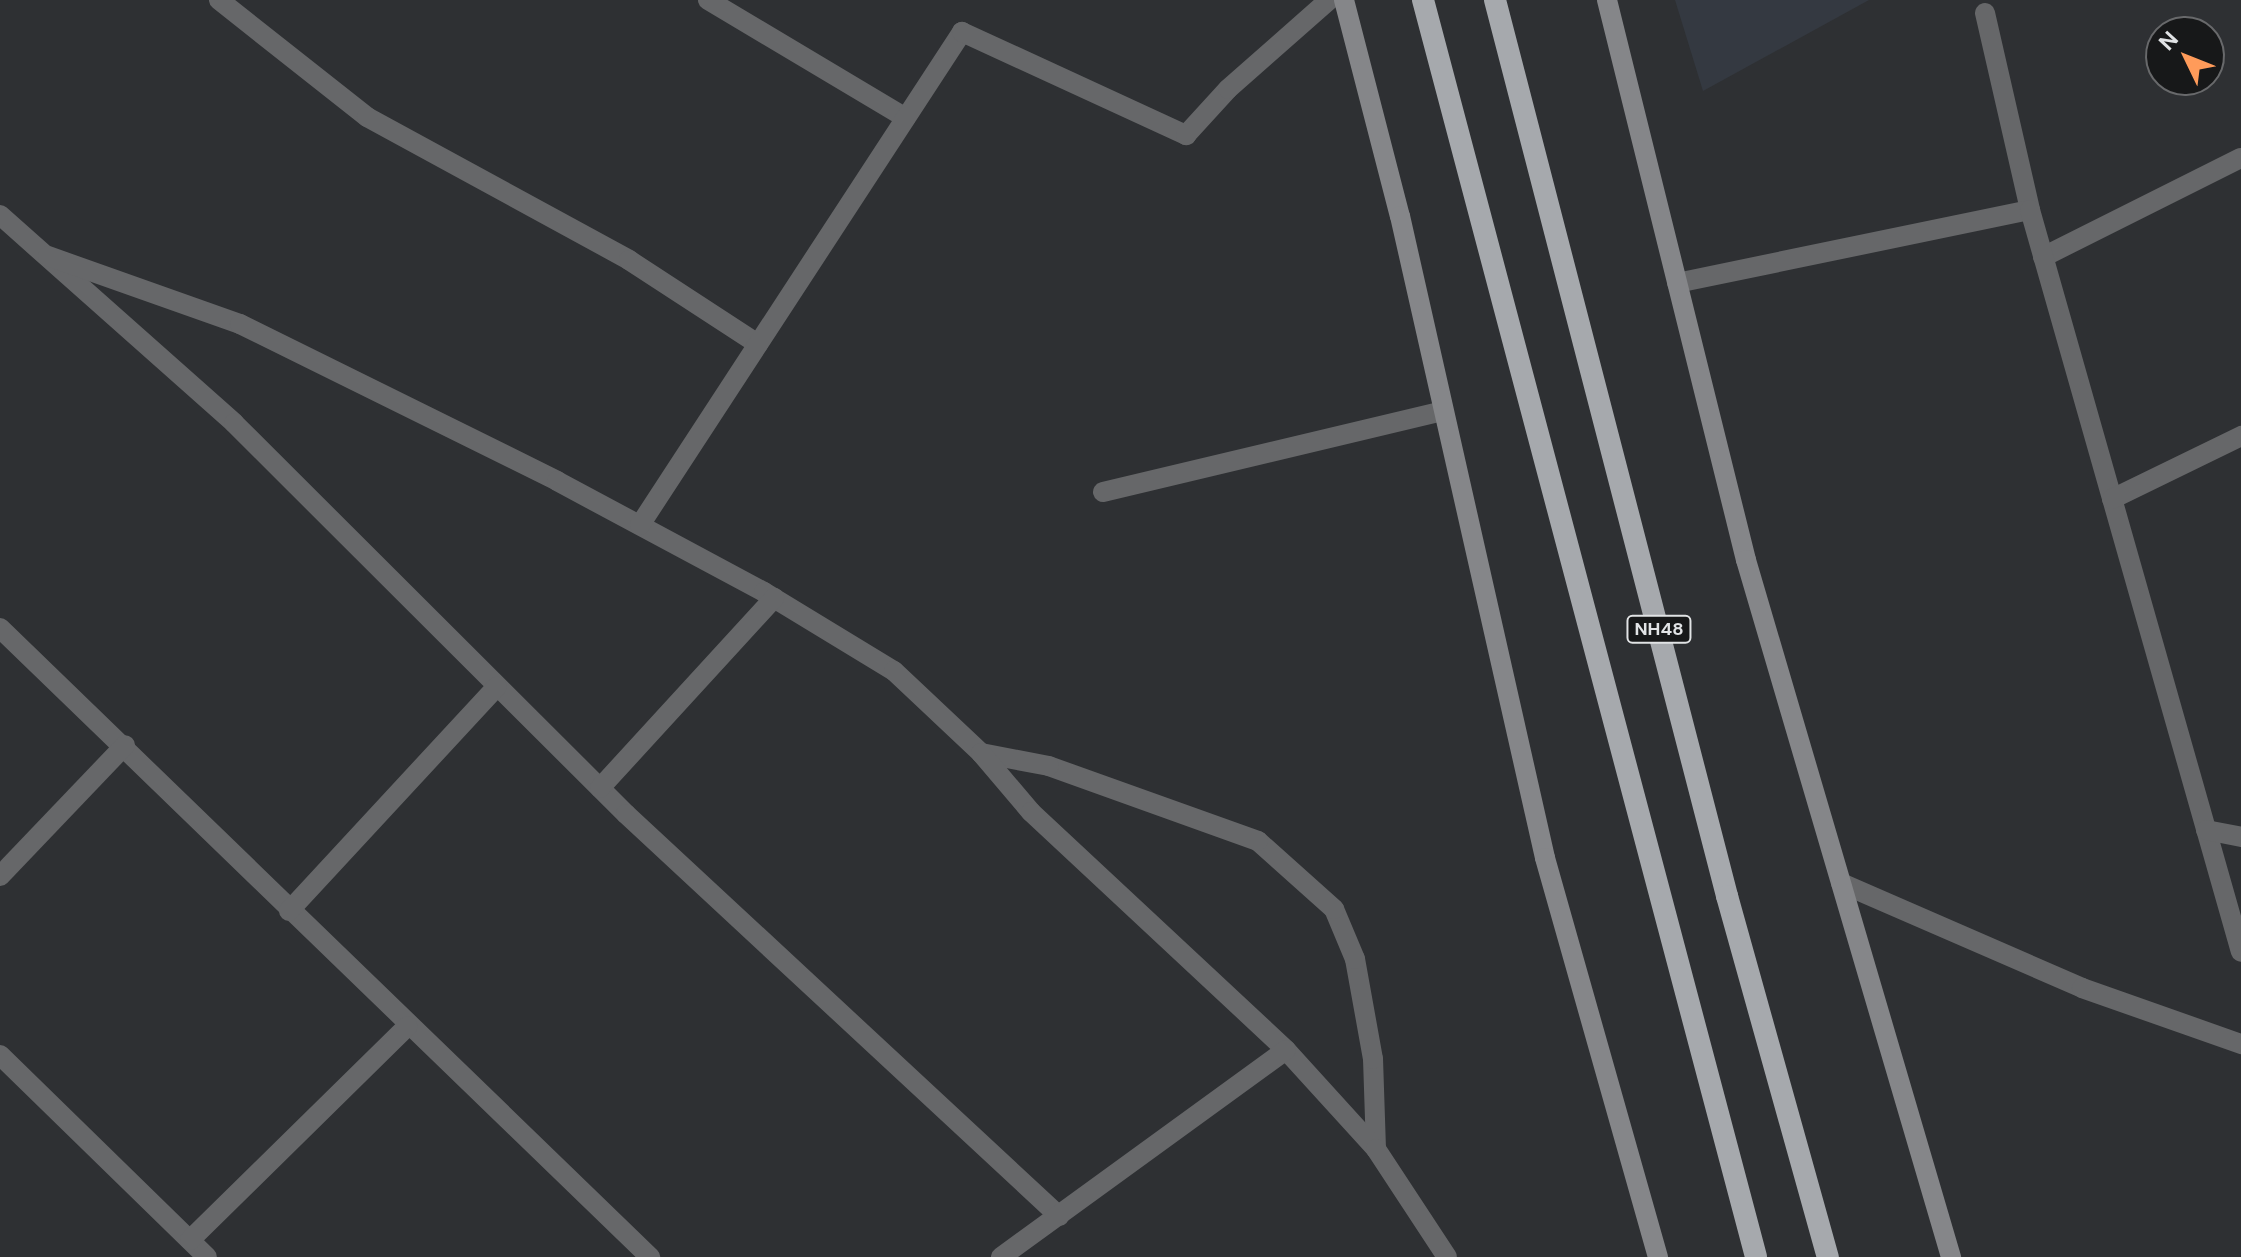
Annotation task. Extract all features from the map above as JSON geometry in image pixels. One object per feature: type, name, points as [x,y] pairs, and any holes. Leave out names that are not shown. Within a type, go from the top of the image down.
[{"type":"highway","name":"NH48","points":[[1423,0],[1756,1257]]},
{"type":"highway","name":"NH48","points":[[1495,0],[1727,896],[1828,1257]]},
{"type":"main road","points":[[1344,0],[1400,216],[1545,858],[1658,1257]]},
{"type":"main road","points":[[1607,0],[1746,560],[1951,1257]]},
{"type":"street","points":[[219,0],[367,117],[629,260],[758,344]]},
{"type":"street","points":[[708,0],[906,118]]},
{"type":"street","points":[[640,525],[962,32],[1186,135],[1228,89],[1329,0]]},
{"type":"street","points":[[1985,13],[2030,210],[2241,952]]},
{"type":"street","points":[[2043,257],[2241,158]]},
{"type":"street","points":[[1677,283],[2030,210]]},
{"type":"street","points":[[0,215],[234,423],[600,788],[1059,1216]]},
{"type":"street","points":[[41,253],[240,324],[640,525],[774,598],[894,671],[981,753],[1031,812],[1286,1050],[1376,1149],[1447,1257]]},
{"type":"street","points":[[1103,492],[1442,411]]},
{"type":"street","points":[[2112,499],[2241,436]]},
{"type":"street","points":[[600,788],[774,598]]},
{"type":"street","points":[[0,628],[125,745],[289,911],[650,1257]]},
{"type":"street","points":[[289,911],[497,686]]},
{"type":"street","points":[[0,876],[125,745]]},
{"type":"street","points":[[981,753],[1049,766],[1258,841],[1334,909],[1355,959],[1373,1059],[1376,1149]]},
{"type":"street","points":[[2206,830],[2241,837]]},
{"type":"street","points":[[1841,883],[2082,988],[2241,1044]]},
{"type":"street","points":[[190,1240],[408,1026]]},
{"type":"street","points":[[1001,1257],[1286,1050]]},
{"type":"street","points":[[0,1055],[207,1257]]},
{"type":"shaded area","points":[[1675,0],[1869,0],[1703,91]]}]
